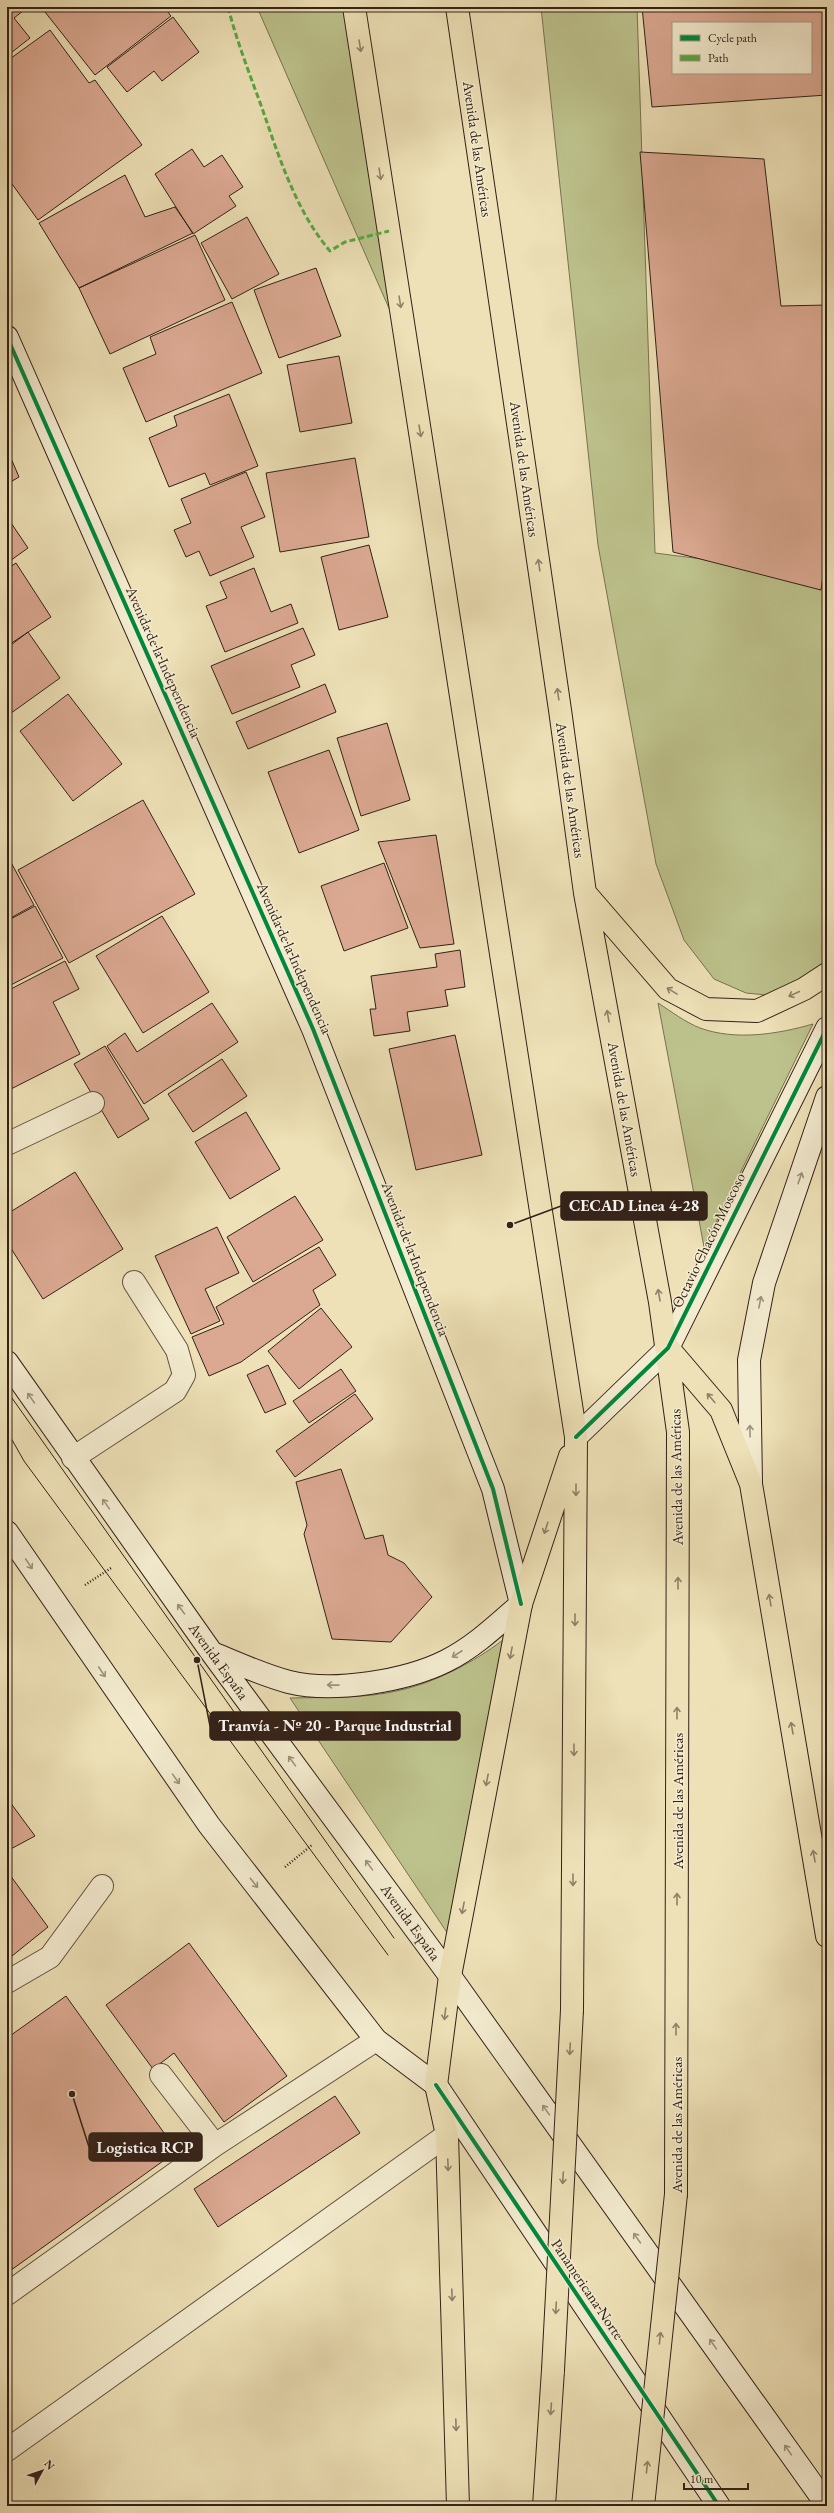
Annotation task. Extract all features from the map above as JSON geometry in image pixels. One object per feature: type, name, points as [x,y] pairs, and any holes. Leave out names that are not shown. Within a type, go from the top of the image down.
[{"type":"main road","points":[[354,7],[576,1438],[572,2010],[553,2370],[544,2506]]},
{"type":"main road","name":"Avenida de las Américas","points":[[457,7],[560,710],[585,893],[668,1348],[678,1432],[676,2194],[643,2506]]},
{"type":"main road","name":"Avenida de la Independencia","points":[[7,337],[313,1029],[493,1489],[521,1604]]},
{"type":"main road","points":[[585,893],[668,989],[706,1009],[757,1011],[804,990],[827,974]]},
{"type":"main road","name":"Octavio Chacón Moscoso","points":[[576,1438],[668,1348],[827,1028]]},
{"type":"main road","points":[[827,1097],[762,1290],[749,1360],[751,1484],[827,1936]]},
{"type":"main road","points":[[7,1144],[93,1103]]},
{"type":"main road","points":[[73,1458],[175,1391],[184,1375],[177,1350],[134,1282]]},
{"type":"main road","points":[[668,1348],[721,1410],[751,1484]]},
{"type":"main road","name":"Avenida España","points":[[7,1362],[73,1458],[212,1653],[450,1976]]},
{"type":"main road","points":[[458,2506],[447,2135],[436,2085],[450,1976],[521,1604],[576,1438]]},
{"type":"main road","points":[[7,1532],[208,1825],[376,2040],[436,2085]]},
{"type":"main road","points":[[212,1653],[290,1682],[356,1686],[400,1677],[446,1661],[484,1637],[521,1604]]},
{"type":"main road","points":[[7,1982],[50,1958],[102,1886]]},
{"type":"main road","points":[[450,1976],[827,2505]]},
{"type":"main road","points":[[7,2294],[215,2145],[376,2040]]},
{"type":"main road","points":[[161,2075],[215,2145]]},
{"type":"main road","name":"Panamericana Norte","points":[[436,2085],[719,2506]]},
{"type":"main road","points":[[7,2450],[447,2135]]},
{"type":"path","points":[[55,1604],[139,1550]]},
{"type":"path","points":[[258,1888],[339,1825]]},
{"type":"green space","points":[[257,7],[343,7],[395,322]]},
{"type":"green space","points":[[541,7],[637,7],[655,553],[827,575],[827,964],[802,982],[766,995],[746,993],[714,979],[684,940],[656,864],[598,545]]},
{"type":"green space","points":[[658,1003],[694,1026],[714,1032],[728,1034],[757,1035],[786,1031],[813,1024],[704,1247]]},
{"type":"green space","points":[[503,1640],[448,1934],[290,1698],[374,1695],[401,1690],[428,1682],[454,1670],[480,1656]]},
{"type":"building","points":[[7,7],[28,7],[14,18],[30,38],[7,56]]},
{"type":"building","points":[[51,7],[164,7],[171,16],[95,75],[45,12]]},
{"type":"building","points":[[642,7],[827,7],[827,95],[652,107]]},
{"type":"building","points":[[173,17],[199,52],[162,81],[154,71],[127,92],[107,67]]},
{"type":"building","points":[[50,30],[89,83],[95,80],[142,145],[38,220],[7,177],[7,61]]},
{"type":"building","points":[[192,149],[204,167],[222,155],[243,187],[229,196],[236,206],[193,234],[155,174]]},
{"type":"building","points":[[640,152],[764,159],[781,306],[827,305],[827,549],[821,590],[673,552]]},
{"type":"building","points":[[125,175],[145,217],[175,207],[193,233],[79,288],[39,223]]},
{"type":"building","points":[[247,217],[279,274],[232,299],[201,243]]},
{"type":"building","points":[[195,235],[225,300],[110,354],[79,288]]},
{"type":"building","points":[[316,268],[341,336],[279,358],[254,290]]},
{"type":"building","points":[[232,302],[262,373],[146,422],[123,368],[156,354],[150,337]]},
{"type":"building","points":[[339,356],[352,423],[300,432],[287,365]]},
{"type":"building","points":[[229,394],[258,466],[210,485],[205,473],[169,487],[149,438],[177,426],[174,416]]},
{"type":"building","points":[[7,449],[19,477],[7,484]]},
{"type":"building","points":[[355,458],[369,537],[280,552],[266,473]]},
{"type":"building","points":[[246,472],[265,517],[241,527],[254,557],[210,576],[199,551],[186,557],[174,530],[191,523],[181,499]]},
{"type":"building","points":[[7,517],[28,548],[7,563]]},
{"type":"building","points":[[369,545],[388,617],[339,630],[321,557]]},
{"type":"building","points":[[16,563],[51,617],[7,646],[7,569]]},
{"type":"building","points":[[254,568],[271,612],[291,604],[298,623],[225,652],[206,606],[227,598],[220,582]]},
{"type":"building","points":[[303,628],[315,655],[291,665],[300,687],[232,714],[211,666]]},
{"type":"building","points":[[28,632],[60,678],[7,716],[7,648]]},
{"type":"building","points":[[325,684],[336,712],[248,749],[236,722]]},
{"type":"building","points":[[68,694],[122,764],[73,801],[20,731]]},
{"type":"building","points":[[387,723],[410,800],[361,816],[337,738]]},
{"type":"building","points":[[329,750],[359,830],[299,853],[268,772]]},
{"type":"building","points":[[143,800],[195,894],[69,963],[18,870]]},
{"type":"building","points":[[436,835],[454,944],[420,948],[378,842]]},
{"type":"building","points":[[7,855],[34,905],[7,920]]},
{"type":"building","points":[[384,863],[408,928],[344,951],[321,886]]},
{"type":"building","points":[[35,906],[63,958],[7,987],[7,921]]},
{"type":"building","points":[[162,916],[209,992],[143,1033],[96,956]]},
{"type":"building","points":[[460,950],[465,987],[445,990],[448,1006],[407,1012],[410,1031],[374,1036],[370,1009],[376,1009],[371,976],[437,967],[435,954]]},
{"type":"building","points":[[65,961],[79,989],[53,1002],[80,1054],[7,1091],[7,991]]},
{"type":"building","points":[[212,1003],[238,1042],[144,1104],[107,1046],[125,1033],[137,1052]]},
{"type":"building","points":[[455,1035],[482,1155],[416,1170],[389,1049]]},
{"type":"building","points":[[105,1046],[149,1119],[118,1138],[74,1064]]},
{"type":"building","points":[[222,1059],[247,1096],[193,1132],[168,1094]]},
{"type":"building","points":[[246,1112],[280,1169],[230,1199],[195,1142]]},
{"type":"building","points":[[75,1172],[123,1249],[43,1299],[7,1242],[7,1214]]},
{"type":"building","points":[[295,1196],[323,1240],[253,1282],[227,1237]]},
{"type":"building","points":[[217,1227],[239,1273],[205,1289],[220,1321],[191,1334],[155,1256]]},
{"type":"building","points":[[319,1247],[336,1275],[313,1290],[320,1305],[241,1362],[209,1376],[192,1337],[224,1324],[216,1307]]},
{"type":"building","points":[[321,1308],[352,1347],[299,1389],[268,1351]]},
{"type":"building","points":[[268,1365],[286,1404],[265,1413],[247,1375]]},
{"type":"building","points":[[341,1369],[356,1391],[309,1423],[293,1401]]},
{"type":"building","points":[[355,1394],[373,1419],[295,1477],[276,1451]]},
{"type":"building","points":[[341,1469],[365,1539],[383,1535],[388,1555],[404,1563],[432,1597],[391,1642],[332,1639],[304,1534],[307,1525],[296,1482]]},
{"type":"building","points":[[7,1798],[35,1836],[7,1851]]},
{"type":"building","points":[[7,1871],[48,1927],[7,1960]]},
{"type":"building","points":[[189,1943],[287,2076],[224,2122],[174,2053],[153,2069],[106,2005]]},
{"type":"building","points":[[66,1996],[177,2151],[7,2273],[7,2038]]},
{"type":"building","points":[[335,2096],[360,2133],[218,2227],[194,2189]]},
{"type":"tram line","points":[[7,1391],[394,1938]]},
{"type":"tram line","points":[[7,1431],[24,1461],[388,1955]]},
{"type":"marked path","points":[[228,7],[235,33],[282,164],[307,219],[318,235],[330,251],[345,242],[389,231]]},
{"type":"cycle path","points":[[7,337],[313,1029],[493,1489],[521,1604]]},
{"type":"cycle path","points":[[576,1437],[668,1348],[827,1028]]},
{"type":"cycle path","points":[[436,2085],[719,2506]]},
{"type":"place","name":"CECAD Linea 4-28","points":[[510,1225]]},
{"type":"place","name":"Tranvía - Nº 20 - Parque Industrial","points":[[197,1660]]},
{"type":"place","name":"Logistica RCP","points":[[72,2094]]}]
